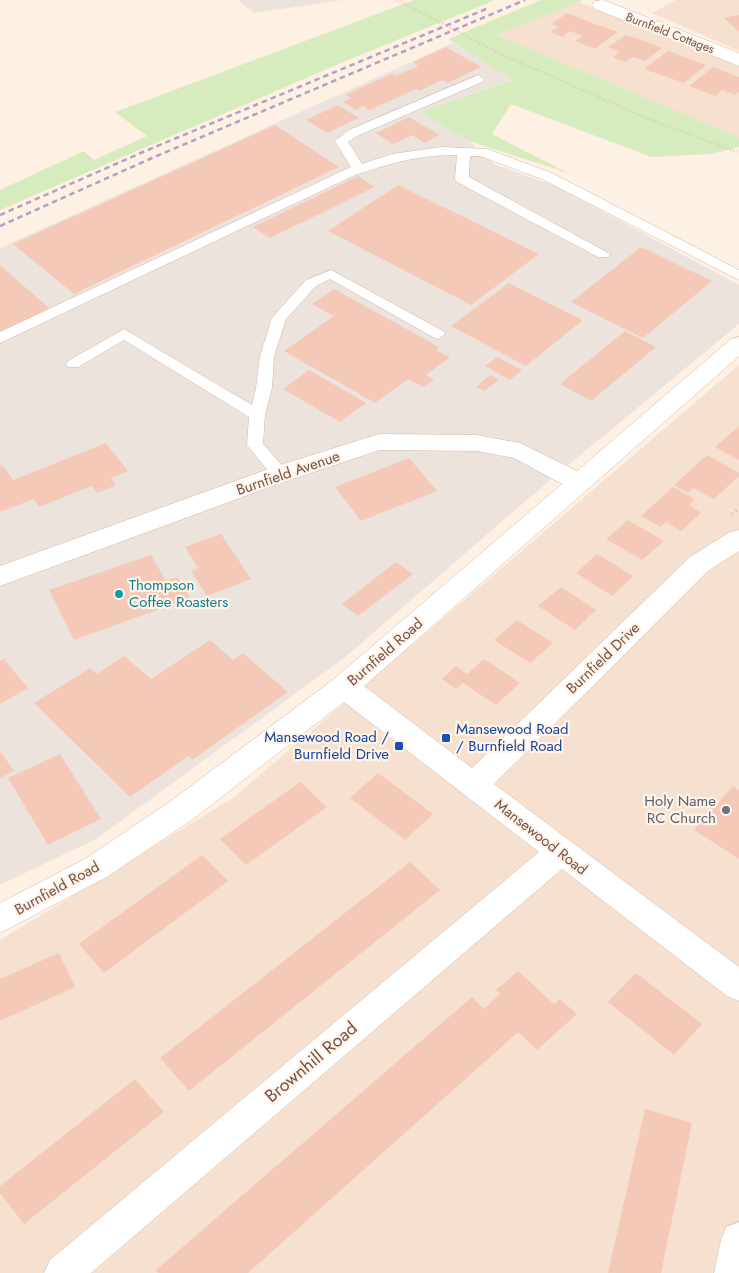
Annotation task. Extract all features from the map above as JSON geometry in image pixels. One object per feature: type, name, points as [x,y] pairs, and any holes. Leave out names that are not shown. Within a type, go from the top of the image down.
[{"type":"street","name":"Burnfield Cottages","points":[[601,5],[739,60]]},
{"type":"street","name":"Burnfield Road","points":[[0,919],[96,868],[166,821],[344,687],[739,344]]},
{"type":"street","name":"Burnfield Avenue","points":[[0,576],[280,474],[379,442],[477,443],[520,451],[580,483]]},
{"type":"street","name":"Burnfield Drive","points":[[474,785],[699,564],[739,539]]},
{"type":"street","name":"Mansewood Road","points":[[344,687],[739,986]]},
{"type":"street","name":"Brownhill Road","points":[[63,1273],[560,852]]},
{"type":"street","points":[[733,1273],[739,1240]]},
{"type":"lane","points":[[359,169],[341,141],[353,133],[478,80]]},
{"type":"lane","points":[[0,338],[359,169],[392,158],[442,151],[482,152],[547,176],[739,276]]},
{"type":"lane","points":[[464,151],[462,178],[603,254]]},
{"type":"lane","points":[[280,474],[255,445],[257,415],[264,388],[266,356],[279,318],[311,283],[331,274],[438,334]]},
{"type":"lane","points":[[72,364],[124,334],[257,415]]},
{"type":"path","points":[[397,0],[504,56],[649,119],[739,153]]},
{"type":"shaded area","points":[[238,0],[342,0],[254,13]]},
{"type":"shaded area","points":[[676,0],[739,0],[739,51],[652,13]]},
{"type":"shaded area","points":[[579,2],[739,64],[739,137],[497,35]]},
{"type":"shaded area","points":[[453,43],[514,79],[420,112],[469,141],[494,164],[555,186],[739,285],[739,324],[550,480],[344,658],[96,839],[0,885],[0,248]]},
{"type":"shaded area","points":[[739,365],[739,1273],[0,1273],[0,940],[233,798]]},
{"type":"green space","points":[[414,0],[495,0],[348,60],[0,210],[0,190],[84,151],[94,160],[147,136],[115,112]]},
{"type":"green space","points":[[541,0],[584,0],[497,35],[739,137],[739,147],[711,154],[651,157],[511,104],[492,134],[568,173],[469,141],[420,112],[513,80],[448,39]]},
{"type":"building","points":[[567,13],[618,32],[595,49],[575,41],[583,36],[570,31],[563,37],[550,32],[558,27],[551,24]]},
{"type":"building","points":[[739,15],[739,32],[724,18]]},
{"type":"building","points":[[626,35],[662,48],[645,61],[633,57],[626,62],[613,57],[620,52],[608,47]]},
{"type":"building","points":[[446,47],[481,67],[448,83],[442,80],[419,91],[416,89],[370,110],[363,106],[356,110],[343,102],[351,98],[345,95],[391,74],[395,76],[418,66],[413,62]]},
{"type":"building","points":[[668,51],[706,65],[684,83],[644,69]]},
{"type":"building","points":[[713,67],[739,77],[739,92],[735,95],[722,90],[715,96],[689,86]]},
{"type":"building","points":[[338,105],[359,118],[327,133],[306,120]]},
{"type":"building","points":[[409,117],[439,135],[424,143],[412,135],[393,144],[376,133]]},
{"type":"building","points":[[275,125],[339,167],[74,294],[13,244]]},
{"type":"building","points":[[358,176],[375,187],[270,238],[253,227]]},
{"type":"building","points":[[398,185],[539,254],[471,305],[328,231]]},
{"type":"building","points":[[641,247],[712,281],[643,338],[571,302]]},
{"type":"building","points":[[0,265],[51,310],[0,334]]},
{"type":"building","points":[[509,283],[583,320],[526,366],[451,326]]},
{"type":"building","points":[[334,289],[439,347],[436,350],[450,357],[426,375],[434,380],[423,387],[408,379],[375,403],[284,351],[334,316],[312,304]]},
{"type":"building","points":[[625,331],[656,347],[591,401],[560,384]]},
{"type":"building","points":[[497,357],[522,370],[510,380],[485,366]]},
{"type":"building","points":[[309,370],[366,403],[340,422],[283,389]]},
{"type":"building","points":[[490,375],[499,380],[484,391],[476,387]]},
{"type":"building","points":[[739,426],[739,460],[715,447]]},
{"type":"building","points":[[106,443],[128,471],[111,478],[116,485],[97,493],[92,486],[39,507],[34,499],[0,512],[0,466],[2,465],[13,480]]},
{"type":"building","points":[[707,455],[739,473],[739,476],[714,499],[693,488],[688,493],[674,485]]},
{"type":"building","points":[[409,458],[437,491],[361,521],[335,487]]},
{"type":"building","points":[[673,487],[695,499],[689,505],[701,513],[681,531],[666,522],[660,527],[641,516]]},
{"type":"building","points":[[628,520],[664,541],[642,560],[606,539]]},
{"type":"building","points":[[221,534],[251,579],[207,596],[191,571],[198,568],[185,547]]},
{"type":"building","points":[[597,554],[633,576],[612,596],[576,573]]},
{"type":"building","name":"Thompson Coffee Roasters","points":[[151,555],[166,581],[177,577],[190,598],[74,640],[49,590]]},
{"type":"building","points":[[396,562],[413,574],[358,616],[342,604]]},
{"type":"building","points":[[561,587],[596,610],[575,630],[538,606]]},
{"type":"building","points":[[517,620],[553,643],[530,663],[494,640]]},
{"type":"building","points":[[210,640],[233,660],[243,653],[288,692],[192,760],[188,756],[130,797],[34,703],[90,668],[97,674],[124,656],[151,679]]},
{"type":"building","points":[[4,659],[28,688],[0,704],[0,661]]},
{"type":"building","points":[[484,659],[520,683],[496,705],[463,683],[456,689],[442,679],[456,666],[467,674]]},
{"type":"building","points":[[0,751],[14,771],[0,778]]},
{"type":"building","points":[[60,754],[101,819],[48,845],[8,778]]},
{"type":"building","points":[[378,773],[433,814],[405,840],[350,798]]},
{"type":"building","points":[[300,782],[327,807],[246,865],[220,839]]},
{"type":"building","name":"Holy Name RC Church","points":[[733,786],[739,790],[739,859],[694,830]]},
{"type":"building","points":[[202,855],[228,881],[104,973],[79,944]]},
{"type":"building","points":[[410,862],[440,890],[189,1091],[160,1058]]},
{"type":"building","points":[[59,953],[75,987],[0,1021],[0,979]]},
{"type":"building","points":[[518,971],[554,1004],[560,999],[577,1014],[537,1050],[518,1032],[248,1273],[158,1273],[156,1270],[472,997],[484,1009],[500,994],[496,990]]},
{"type":"building","points":[[636,973],[702,1024],[674,1055],[608,1002]]},
{"type":"building","points":[[135,1079],[164,1112],[24,1224],[0,1193],[0,1186]]},
{"type":"building","points":[[645,1109],[692,1123],[661,1273],[608,1273]]},
{"type":"railway","points":[[0,226],[152,158],[525,0]]},
{"type":"railway","points":[[0,215],[143,152],[486,9]]},
{"type":"place","name":"Thompson Coffee Roasters","points":[[119,594]]},
{"type":"place","name":"Mansewood Road / Burnfield Road","points":[[446,738]]},
{"type":"place","name":"Mansewood Road / Burnfield Drive","points":[[399,746]]},
{"type":"place","name":"Holy Name RC Church","points":[[726,810]]}]
